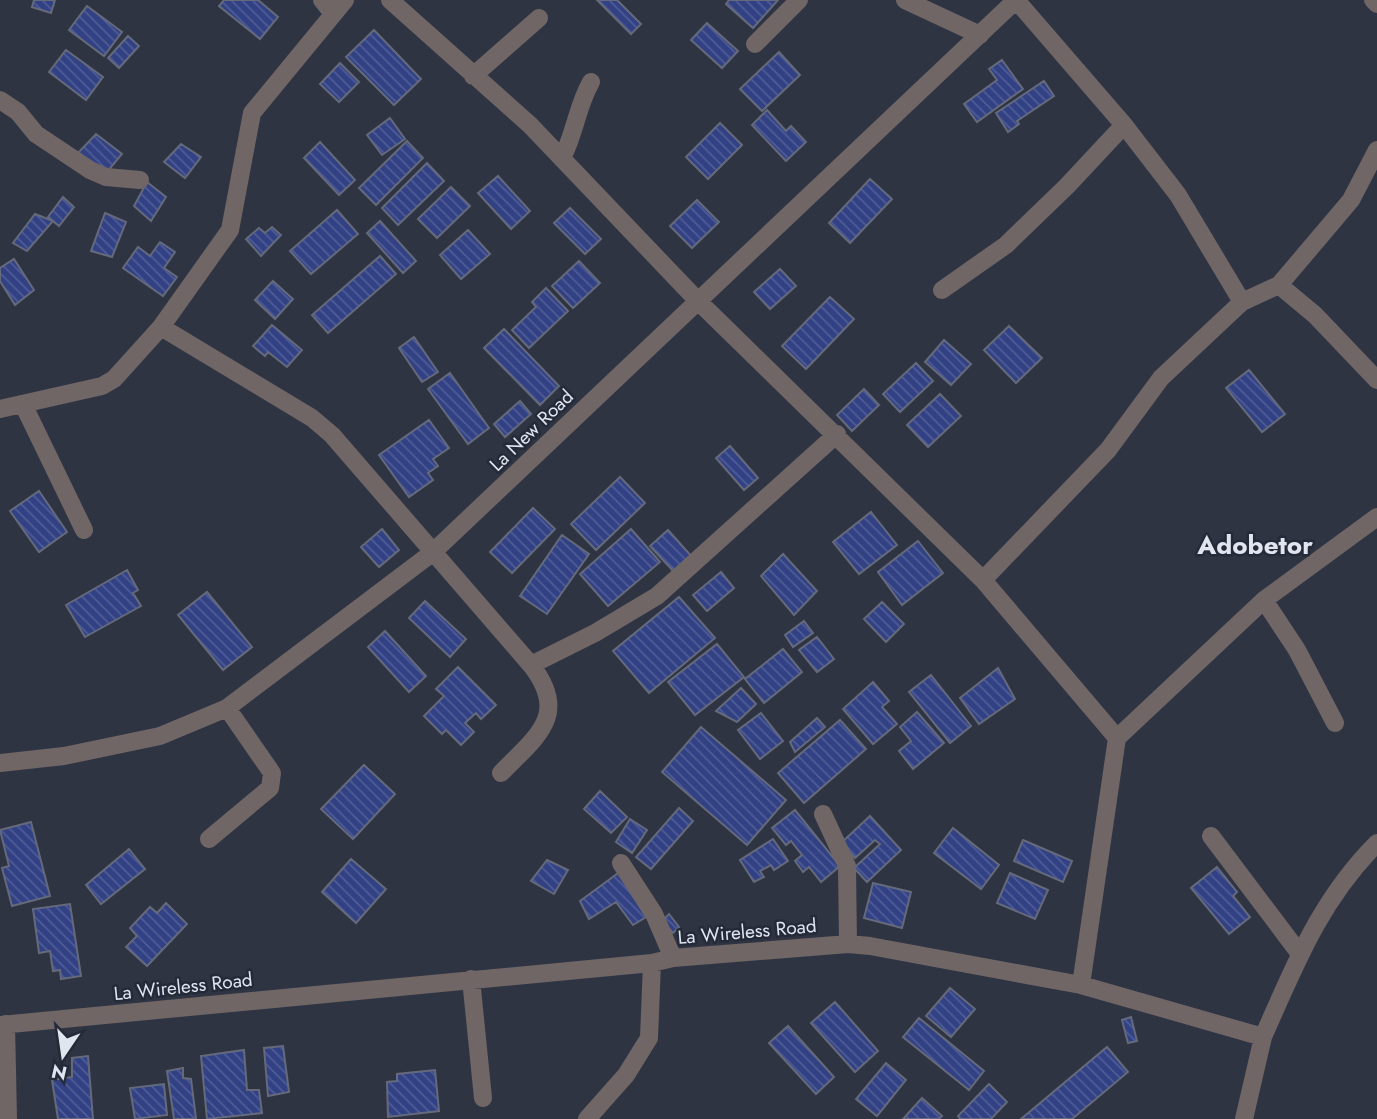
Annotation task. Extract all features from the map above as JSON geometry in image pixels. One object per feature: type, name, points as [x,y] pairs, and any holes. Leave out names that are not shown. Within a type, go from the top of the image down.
[{"type":"street","points":[[321,0],[333,14]]},
{"type":"street","points":[[0,409],[102,386],[114,379],[161,327],[230,230],[251,113],[345,0]]},
{"type":"street","points":[[390,0],[530,125],[698,301],[837,434],[983,580],[1117,738]]},
{"type":"street","points":[[755,44],[799,0]]},
{"type":"street","points":[[905,0],[979,35]]},
{"type":"street","points":[[1016,0],[1124,125],[1178,195],[1242,302]]},
{"type":"street","name":"La New Road","points":[[0,763],[64,757],[160,736],[227,708],[432,553],[1016,0]]},
{"type":"street","points":[[1373,0],[1377,4]]},
{"type":"street","points":[[473,76],[539,18]]},
{"type":"street","points":[[562,158],[572,135],[580,101],[591,82]]},
{"type":"street","points":[[0,100],[18,112],[36,134],[90,170],[106,177],[140,180]]},
{"type":"street","points":[[942,290],[1006,245],[1067,186],[1124,125]]},
{"type":"street","points":[[983,580],[1108,450],[1161,378],[1242,302],[1279,285],[1351,200],[1377,150]]},
{"type":"street","points":[[1279,285],[1315,315],[1377,380]]},
{"type":"street","points":[[161,327],[312,418],[332,435],[544,681],[550,701],[545,728],[501,773]]},
{"type":"street","points":[[23,404],[84,530]]},
{"type":"street","points":[[531,665],[606,627],[657,596],[837,434]]},
{"type":"street","points":[[1081,985],[1117,738],[1264,600],[1377,517]]},
{"type":"street","points":[[1264,600],[1297,650],[1335,723]]},
{"type":"street","points":[[209,839],[270,788],[271,782],[272,773],[227,708]]},
{"type":"street","points":[[823,814],[847,866],[848,944]]},
{"type":"street","points":[[1211,836],[1300,954]]},
{"type":"street","points":[[1244,1119],[1263,1037],[1300,954],[1331,894],[1377,843]]},
{"type":"street","points":[[621,863],[654,914],[673,958]]},
{"type":"street","name":"La Wireless Road","points":[[3,1025],[652,963],[673,958],[848,944],[1081,985],[1263,1037]]},
{"type":"street","points":[[587,1119],[626,1075],[649,1038],[652,963]]},
{"type":"street","points":[[471,979],[483,1098]]},
{"type":"street","points":[[3,1025],[8,1119]]},
{"type":"building","points":[[34,0],[55,0],[51,13],[32,7]]},
{"type":"building","points":[[224,0],[258,0],[278,17],[260,39],[219,6]]},
{"type":"building","points":[[597,0],[617,0],[641,24],[631,34]]},
{"type":"building","points":[[729,0],[778,0],[753,28],[726,4]]},
{"type":"building","points":[[87,6],[122,32],[104,56],[69,30]]},
{"type":"building","points":[[707,23],[738,51],[722,68],[691,40]]},
{"type":"building","points":[[374,30],[421,79],[394,105],[346,57]]},
{"type":"building","points":[[128,36],[139,46],[119,68],[108,58]]},
{"type":"building","points":[[66,50],[103,77],[86,100],[49,72]]},
{"type":"building","points":[[779,52],[800,75],[762,111],[740,89]]},
{"type":"building","points":[[1002,60],[1023,89],[977,122],[964,104],[997,80],[989,69]]},
{"type":"building","points":[[340,63],[359,82],[339,102],[320,84]]},
{"type":"building","points":[[1044,81],[1054,96],[1017,121],[1019,124],[1008,132],[996,113]]},
{"type":"building","points":[[767,110],[786,131],[791,126],[806,142],[786,161],[752,125]]},
{"type":"building","points":[[390,118],[405,139],[382,155],[367,135]]},
{"type":"building","points":[[720,123],[742,145],[708,179],[686,157]]},
{"type":"building","points":[[96,134],[122,154],[107,172],[77,154]]},
{"type":"building","points":[[407,141],[423,158],[376,205],[359,188]]},
{"type":"building","points":[[320,142],[355,180],[339,195],[304,158]]},
{"type":"building","points":[[181,144],[201,157],[185,178],[164,162]]},
{"type":"building","points":[[427,163],[444,181],[398,225],[382,208]]},
{"type":"building","points":[[498,176],[530,211],[511,229],[478,193]]},
{"type":"building","points":[[870,179],[892,199],[850,243],[829,223]]},
{"type":"building","points":[[147,182],[166,197],[151,221],[134,206]]},
{"type":"building","points":[[451,187],[470,206],[437,238],[418,219]]},
{"type":"building","points":[[63,197],[74,207],[59,226],[48,217]]},
{"type":"building","points":[[697,200],[719,222],[692,248],[670,226]]},
{"type":"building","points":[[570,208],[601,239],[585,254],[554,223]]},
{"type":"building","points":[[337,210],[358,234],[311,274],[290,251]]},
{"type":"building","points":[[105,213],[126,222],[112,257],[91,251]]},
{"type":"building","points":[[35,214],[53,221],[27,251],[13,243]]},
{"type":"building","points":[[380,221],[416,261],[403,273],[367,233]]},
{"type":"building","points":[[272,227],[281,235],[261,256],[246,239],[259,228],[265,233]]},
{"type":"building","points":[[468,230],[490,254],[461,279],[440,255]]},
{"type":"building","points":[[160,242],[175,252],[164,268],[177,277],[163,296],[123,268],[138,247],[150,256]]},
{"type":"building","points":[[380,256],[396,274],[328,333],[312,315]]},
{"type":"building","points":[[14,259],[34,290],[15,305],[0,281],[0,268]]},
{"type":"building","points":[[579,261],[600,283],[573,308],[552,286]]},
{"type":"building","points":[[780,269],[796,286],[770,309],[754,292]]},
{"type":"building","points":[[273,281],[293,299],[275,319],[255,300]]},
{"type":"building","points":[[546,288],[568,311],[529,348],[512,330],[536,307],[532,302]]},
{"type":"building","points":[[830,297],[854,319],[806,369],[782,346]]},
{"type":"building","points":[[272,325],[302,350],[287,367],[268,352],[265,356],[253,346]]},
{"type":"building","points":[[1009,326],[1042,358],[1016,383],[984,350]]},
{"type":"building","points":[[504,329],[559,386],[540,405],[484,348]]},
{"type":"building","points":[[414,337],[438,372],[422,382],[399,348]]},
{"type":"building","points":[[944,340],[971,364],[951,385],[925,362]]},
{"type":"building","points":[[916,363],[933,381],[900,412],[883,394]]},
{"type":"building","points":[[1249,370],[1285,414],[1262,432],[1226,388]]},
{"type":"building","points":[[450,373],[489,428],[468,444],[428,389]]},
{"type":"building","points":[[864,389],[879,405],[852,431],[837,415]]},
{"type":"building","points":[[940,394],[961,416],[928,447],[907,425]]},
{"type":"building","points":[[520,401],[531,414],[505,437],[494,424]]},
{"type":"building","points":[[429,420],[449,448],[433,459],[438,466],[428,473],[433,480],[409,497],[379,455]]},
{"type":"building","points":[[730,446],[758,478],[744,490],[716,458]]},
{"type":"building","points":[[620,477],[645,503],[596,550],[571,524]]},
{"type":"building","points":[[39,491],[67,532],[39,552],[10,511]]},
{"type":"building","points":[[533,508],[555,529],[512,573],[490,552]]},
{"type":"building","points":[[871,512],[897,545],[859,574],[833,542]]},
{"type":"building","points":[[382,529],[399,550],[379,567],[361,547]]},
{"type":"building","points":[[631,529],[660,562],[608,606],[580,574]]},
{"type":"building","points":[[668,530],[693,558],[676,574],[650,546]]},
{"type":"building","points":[[562,535],[589,554],[547,614],[520,596]]},
{"type":"building","points":[[918,541],[943,573],[902,605],[878,572]]},
{"type":"building","points":[[783,554],[817,591],[794,615],[761,576]]},
{"type":"building","points":[[127,570],[138,590],[133,593],[141,606],[85,637],[66,605]]},
{"type":"building","points":[[721,572],[734,588],[707,611],[693,595]]},
{"type":"building","points":[[207,592],[252,647],[223,670],[178,615]]},
{"type":"building","points":[[679,597],[715,638],[649,693],[613,651]]},
{"type":"building","points":[[425,601],[466,639],[450,657],[409,618]]},
{"type":"building","points":[[882,602],[904,624],[886,642],[864,619]]},
{"type":"building","points":[[804,621],[813,633],[793,647],[785,635]]},
{"type":"building","points":[[385,631],[426,676],[409,692],[368,647]]},
{"type":"building","points":[[817,637],[834,659],[817,672],[799,650]]},
{"type":"building","points":[[717,644],[744,677],[695,715],[668,682]]},
{"type":"building","points":[[783,649],[802,672],[764,703],[745,679]]},
{"type":"building","points":[[458,667],[496,705],[481,719],[476,713],[465,723],[474,732],[461,745],[446,730],[442,734],[424,716],[444,696],[436,689]]},
{"type":"building","points":[[998,668],[1015,699],[979,724],[960,698]]},
{"type":"building","points":[[931,675],[971,726],[950,743],[909,692]]},
{"type":"building","points":[[873,682],[889,701],[882,707],[897,724],[873,744],[843,709]]},
{"type":"building","points":[[741,688],[756,704],[737,722],[716,711]]},
{"type":"building","points":[[917,712],[944,743],[913,769],[899,751],[911,741],[900,727]]},
{"type":"building","points":[[761,713],[783,741],[760,759],[738,730]]},
{"type":"building","points":[[817,718],[825,727],[795,752],[790,742]]},
{"type":"building","points":[[840,720],[866,749],[804,803],[778,773]]},
{"type":"building","points":[[701,727],[786,800],[747,845],[662,772]]},
{"type":"building","points":[[364,765],[395,794],[353,839],[321,809]]},
{"type":"building","points":[[600,791],[627,817],[611,833],[584,809]]},
{"type":"building","points":[[679,808],[693,821],[651,869],[636,857]]},
{"type":"building","points":[[795,810],[840,866],[821,882],[809,867],[803,872],[795,861],[802,855],[791,841],[786,845],[772,828]]},
{"type":"building","points":[[870,816],[901,850],[867,882],[854,868],[880,844],[875,840],[855,858],[841,843]]},
{"type":"building","points":[[630,819],[647,830],[632,853],[616,842]]},
{"type":"building","points":[[31,822],[50,896],[12,906],[2,868],[9,866],[0,830]]},
{"type":"building","points":[[953,828],[999,865],[981,889],[934,853]]},
{"type":"building","points":[[773,839],[788,861],[774,870],[771,865],[760,871],[764,877],[754,882],[740,860]]},
{"type":"building","points":[[1023,840],[1072,861],[1063,882],[1014,861]]},
{"type":"building","points":[[129,849],[145,869],[101,904],[86,885]]},
{"type":"building","points":[[351,859],[386,889],[356,923],[322,892]]},
{"type":"building","points":[[547,860],[568,870],[554,894],[531,881]]},
{"type":"building","points":[[1217,867],[1237,892],[1233,896],[1250,917],[1229,934],[1191,888]]},
{"type":"building","points":[[621,871],[648,916],[633,925],[616,902],[589,919],[580,901]]},
{"type":"building","points":[[1010,873],[1048,890],[1035,919],[997,903]]},
{"type":"building","points":[[873,883],[911,892],[902,928],[864,918]]},
{"type":"building","points":[[166,903],[187,924],[147,966],[126,947],[137,936],[130,928],[150,907],[157,913]]},
{"type":"building","points":[[70,904],[81,976],[61,979],[60,970],[53,971],[50,951],[39,953],[33,909]]},
{"type":"building","points":[[669,914],[679,927],[673,933],[663,920]]},
{"type":"building","points":[[950,988],[975,1009],[951,1037],[926,1016]]},
{"type":"building","points":[[835,1002],[878,1051],[855,1072],[811,1023]]},
{"type":"building","points":[[1131,1017],[1137,1041],[1128,1043],[1122,1020]]},
{"type":"building","points":[[919,1018],[984,1071],[969,1090],[903,1037]]},
{"type":"building","points":[[788,1026],[834,1077],[816,1094],[769,1043]]},
{"type":"building","points":[[283,1046],[289,1092],[268,1096],[264,1048]]},
{"type":"building","points":[[1107,1047],[1128,1072],[1072,1119],[1021,1119]]},
{"type":"building","points":[[244,1050],[247,1090],[259,1090],[262,1113],[207,1119],[201,1056]]},
{"type":"building","points":[[88,1056],[93,1119],[58,1119],[52,1080],[72,1077],[72,1058]]},
{"type":"building","points":[[886,1063],[906,1080],[877,1116],[856,1099]]},
{"type":"building","points":[[183,1068],[183,1078],[191,1079],[196,1119],[174,1119],[167,1071]]},
{"type":"building","points":[[435,1070],[439,1111],[388,1117],[387,1082],[397,1081],[397,1074]]},
{"type":"building","points":[[164,1084],[167,1115],[135,1119],[130,1088]]},
{"type":"building","points":[[989,1084],[1007,1102],[991,1119],[960,1119],[958,1116]]},
{"type":"building","points":[[922,1098],[942,1116],[939,1119],[903,1119]]},
{"type":"district","name":"Adobetor","points":[[1255,545]]}]
